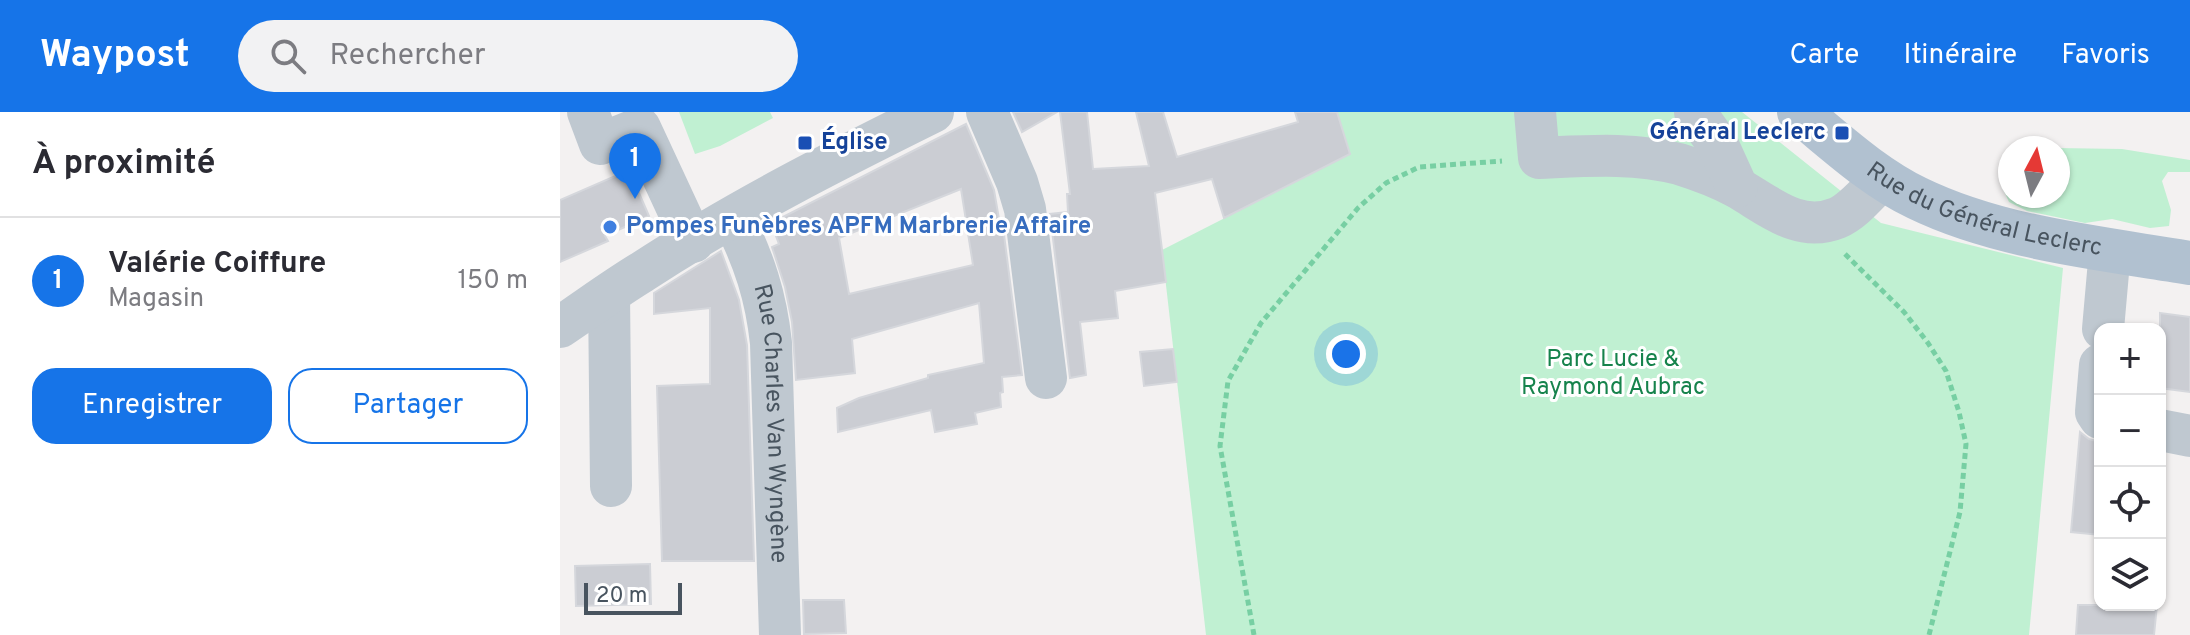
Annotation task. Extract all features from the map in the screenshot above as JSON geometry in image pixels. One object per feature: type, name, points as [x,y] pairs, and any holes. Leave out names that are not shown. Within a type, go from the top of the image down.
[{"type":"main road","name":"Rue du Général Leclerc","points":[[1799,112],[1883,178],[1916,198],[1961,216],[2110,250],[2190,263]]},
{"type":"street","points":[[588,112],[600,144],[640,128],[693,242]]},
{"type":"street","points":[[560,327],[642,271],[733,218],[823,167],[933,112]]},
{"type":"street","points":[[987,112],[1025,209],[1046,378]]},
{"type":"street","points":[[1535,112],[1539,158],[1648,157],[1701,171],[1737,187],[1768,209],[1791,219],[1814,223],[1838,218],[1883,178]]},
{"type":"street","points":[[1695,112],[1717,143],[1737,187]]},
{"type":"street","name":"Rue Charles Van Wyngène","points":[[733,218],[766,302],[771,343],[780,635]]},
{"type":"street","points":[[2104,323],[2110,250]]},
{"type":"street","points":[[609,294],[611,486]]},
{"type":"street","points":[[2166,431],[2190,436]]},
{"type":"path","points":[[1254,635],[1220,446],[1228,381],[1261,323],[1358,208],[1386,183],[1419,167],[1539,158]]},
{"type":"path","points":[[1814,223],[1904,312],[1928,343],[1946,371],[1959,412],[1966,444],[1960,512],[1929,635]]},
{"type":"green space","points":[[679,112],[770,112],[773,118],[720,146],[695,154]]},
{"type":"green space","name":"Parc Lucie & Raymond Aubrac","points":[[1308,112],[1742,112],[1881,223],[2063,268],[2029,635],[1206,635],[1162,250],[1325,167]]},
{"type":"green space","points":[[2070,148],[2122,149],[2190,160],[2190,172],[2168,172],[2162,181],[2171,210],[2169,226],[2150,228],[2112,219],[2085,223],[2021,208],[2070,208]]},
{"type":"building","points":[[1013,112],[1057,112],[1022,132]]},
{"type":"building","points":[[1060,112],[1087,112],[1093,169],[1149,166],[1136,112],[1163,112],[1177,157],[1298,122],[1295,112],[1337,112],[1350,154],[1224,218],[1212,179],[1155,193],[1166,282],[1115,291],[1118,318],[1080,322],[1086,375],[1070,378],[1050,214],[1068,212],[1067,194],[1070,194]]},
{"type":"building","points":[[966,124],[994,190],[999,219],[1002,219],[1022,375],[1002,377],[1001,407],[975,413],[977,424],[935,432],[931,410],[838,432],[837,408],[859,398],[928,378],[928,375],[984,363],[979,303],[852,339],[855,373],[796,380],[792,322],[772,247],[779,244],[771,223]],"holes":[[[961,189],[973,265],[849,294],[839,238]]]},
{"type":"building","points":[[629,170],[649,216],[605,236],[608,241],[560,262],[560,200]]},
{"type":"building","points":[[721,251],[739,300],[747,345],[754,561],[662,561],[657,386],[710,384],[710,308],[654,314],[654,293]]},
{"type":"building","points":[[2160,313],[2190,317],[2190,392],[2166,389],[2166,323],[2160,323]]},
{"type":"building","points":[[1173,349],[1177,382],[1144,386],[1140,352]]},
{"type":"building","points":[[2080,432],[2094,440],[2094,534],[2071,532]]},
{"type":"building","points":[[650,564],[651,604],[576,606],[575,566]]},
{"type":"building","points":[[803,600],[844,600],[846,633],[804,634]]},
{"type":"building","points":[[2078,605],[2094,605],[2094,611],[2156,611],[2154,635],[2076,635]]},
{"type":"place","name":"Général Leclerc","points":[[1842,133]]},
{"type":"place","name":"Église","points":[[805,143]]},
{"type":"place","name":"Valérie Coiffure","points":[[635,199]]},
{"type":"place","name":"Pompes Funèbres APFM Marbrerie Affaire","points":[[610,227]]}]
